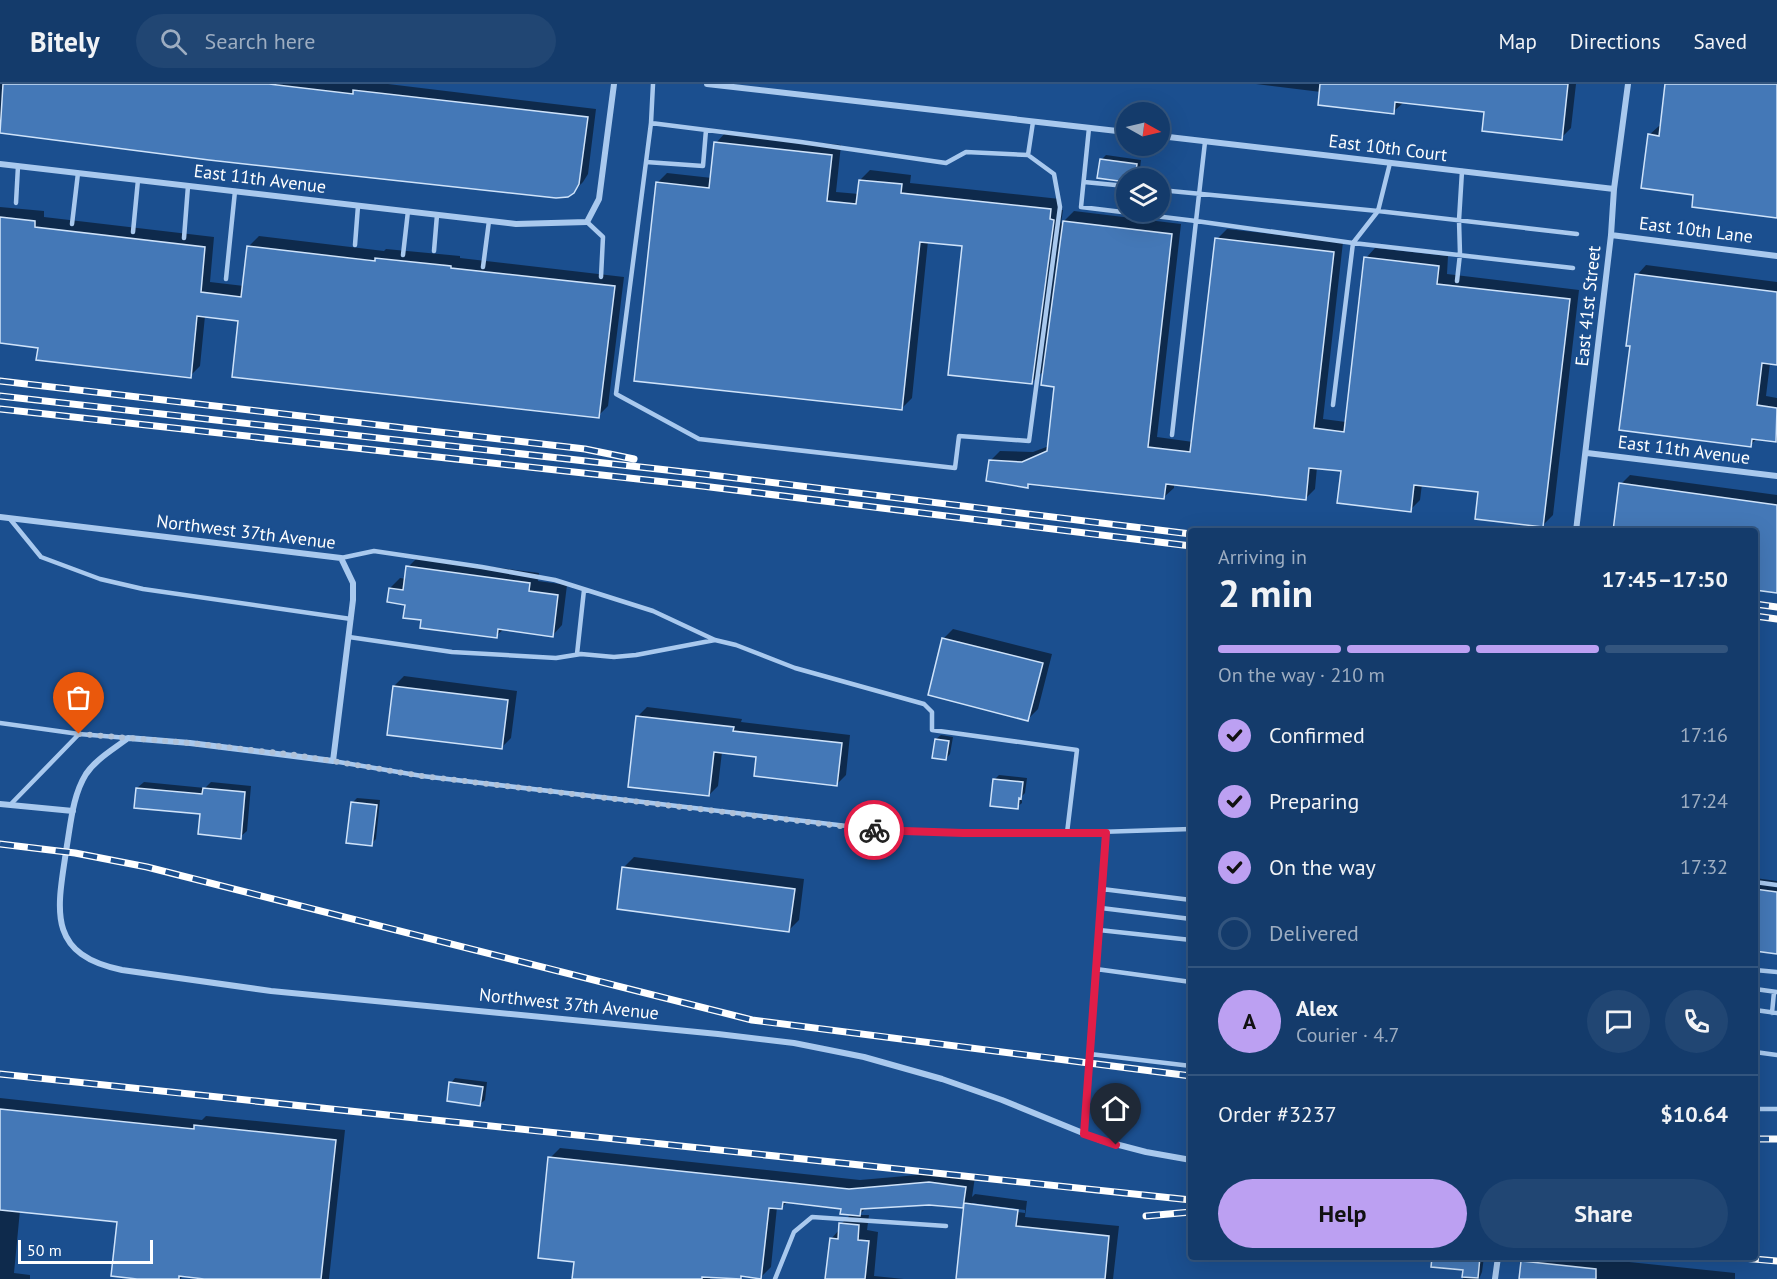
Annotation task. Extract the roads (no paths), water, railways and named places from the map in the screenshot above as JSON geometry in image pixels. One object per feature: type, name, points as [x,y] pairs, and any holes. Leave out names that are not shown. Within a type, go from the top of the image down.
[{"type":"street","points":[[587,222],[599,199],[614,84]]},
{"type":"street","points":[[707,84],[1116,131]]},
{"type":"street","name":"East 41st Street","points":[[1576,528],[1587,453],[1614,189],[1628,84]]},
{"type":"street","name":"East 10th Court","points":[[1170,137],[1614,189]]},
{"type":"street","name":"East 11th Avenue","points":[[0,164],[516,224],[587,222]]},
{"type":"street","name":"East 10th Lane","points":[[1611,235],[1777,256]]},
{"type":"street","name":"East 11th Avenue","points":[[1587,453],[1777,476]]},
{"type":"street","name":"Northwest 37th Avenue","points":[[0,517],[341,558],[353,583],[349,637],[333,761]]},
{"type":"street","points":[[128,738],[190,743],[333,761]]},
{"type":"street","name":"Northwest 37th Avenue","points":[[128,738],[93,765],[78,789],[60,892],[61,921],[67,938],[74,949],[87,959],[104,966],[271,991],[794,1043],[864,1058],[951,1082],[1002,1100],[1084,1134],[1131,1149],[1188,1159]]},
{"type":"street","points":[[0,804],[73,811]]},
{"type":"street","points":[[1495,1279],[1498,1260]]},
{"type":"lane","points":[[651,123],[946,163],[966,152],[1028,155],[1054,174],[1060,207],[1029,441],[959,436],[955,468],[699,439],[616,394],[654,84]]},
{"type":"lane","points":[[1028,155],[1033,122]]},
{"type":"lane","points":[[1089,128],[1081,207],[1353,243],[1573,268]]},
{"type":"lane","points":[[646,162],[703,166],[706,130]]},
{"type":"lane","points":[[1172,435],[1205,142]]},
{"type":"lane","points":[[1333,405],[1353,243],[1378,211],[1390,163]]},
{"type":"lane","points":[[16,203],[18,166]]},
{"type":"lane","points":[[1457,281],[1462,171]]},
{"type":"lane","points":[[72,224],[78,173]]},
{"type":"lane","points":[[133,232],[138,180]]},
{"type":"lane","points":[[1084,182],[1116,185]]},
{"type":"lane","points":[[184,238],[188,186]]},
{"type":"lane","points":[[226,279],[235,191]]},
{"type":"lane","points":[[1170,191],[1378,211],[1576,234]]},
{"type":"lane","points":[[355,245],[358,206]]},
{"type":"lane","points":[[403,255],[408,212]]},
{"type":"lane","points":[[434,251],[437,215]]},
{"type":"lane","points":[[483,267],[489,221]]},
{"type":"lane","points":[[587,222],[603,237],[601,276]]},
{"type":"lane","points":[[10,519],[41,557],[99,579],[142,589],[351,619]]},
{"type":"lane","points":[[341,558],[374,551],[529,574],[653,611],[715,640],[736,645],[810,673],[924,704],[932,712],[932,730],[1077,750],[1067,833]]},
{"type":"lane","points":[[577,654],[584,590]]},
{"type":"lane","points":[[349,637],[463,652],[556,658],[577,654],[624,657],[715,640]]},
{"type":"lane","points":[[0,723],[128,738]]},
{"type":"lane","points":[[11,804],[79,734]]},
{"type":"lane","points":[[333,761],[430,777],[847,827],[933,832],[1067,833],[1188,829]]},
{"type":"lane","points":[[1084,1134],[1106,833]]},
{"type":"lane","points":[[1758,882],[1777,885]]},
{"type":"lane","points":[[1102,889],[1188,900]]},
{"type":"lane","points":[[1101,908],[1188,919]]},
{"type":"lane","points":[[1099,930],[1188,940]]},
{"type":"lane","points":[[1096,969],[1188,981]]},
{"type":"lane","points":[[1758,970],[1777,972]]},
{"type":"lane","points":[[1758,989],[1776,992],[1775,1013],[1758,1010]]},
{"type":"lane","points":[[1758,1052],[1777,1055]]},
{"type":"lane","points":[[1090,1054],[1188,1066]]},
{"type":"lane","points":[[1758,1109],[1777,1109]]},
{"type":"lane","points":[[775,1279],[794,1232],[812,1217],[946,1226]]},
{"type":"railway","points":[[0,381],[585,449],[634,459]]},
{"type":"railway","points":[[0,396],[703,474],[1188,534]]},
{"type":"railway","points":[[0,409],[702,486],[1188,546]]},
{"type":"railway","points":[[1758,604],[1777,607]]},
{"type":"railway","points":[[1758,616],[1777,619]]},
{"type":"railway","points":[[0,844],[75,853],[147,867],[752,1020],[1188,1076]]},
{"type":"railway","points":[[0,1074],[1188,1200]]},
{"type":"railway","points":[[1758,1139],[1777,1139]]},
{"type":"railway","points":[[1146,1216],[1188,1212]]},
{"type":"railway","points":[[1758,1259],[1777,1261]]}]
